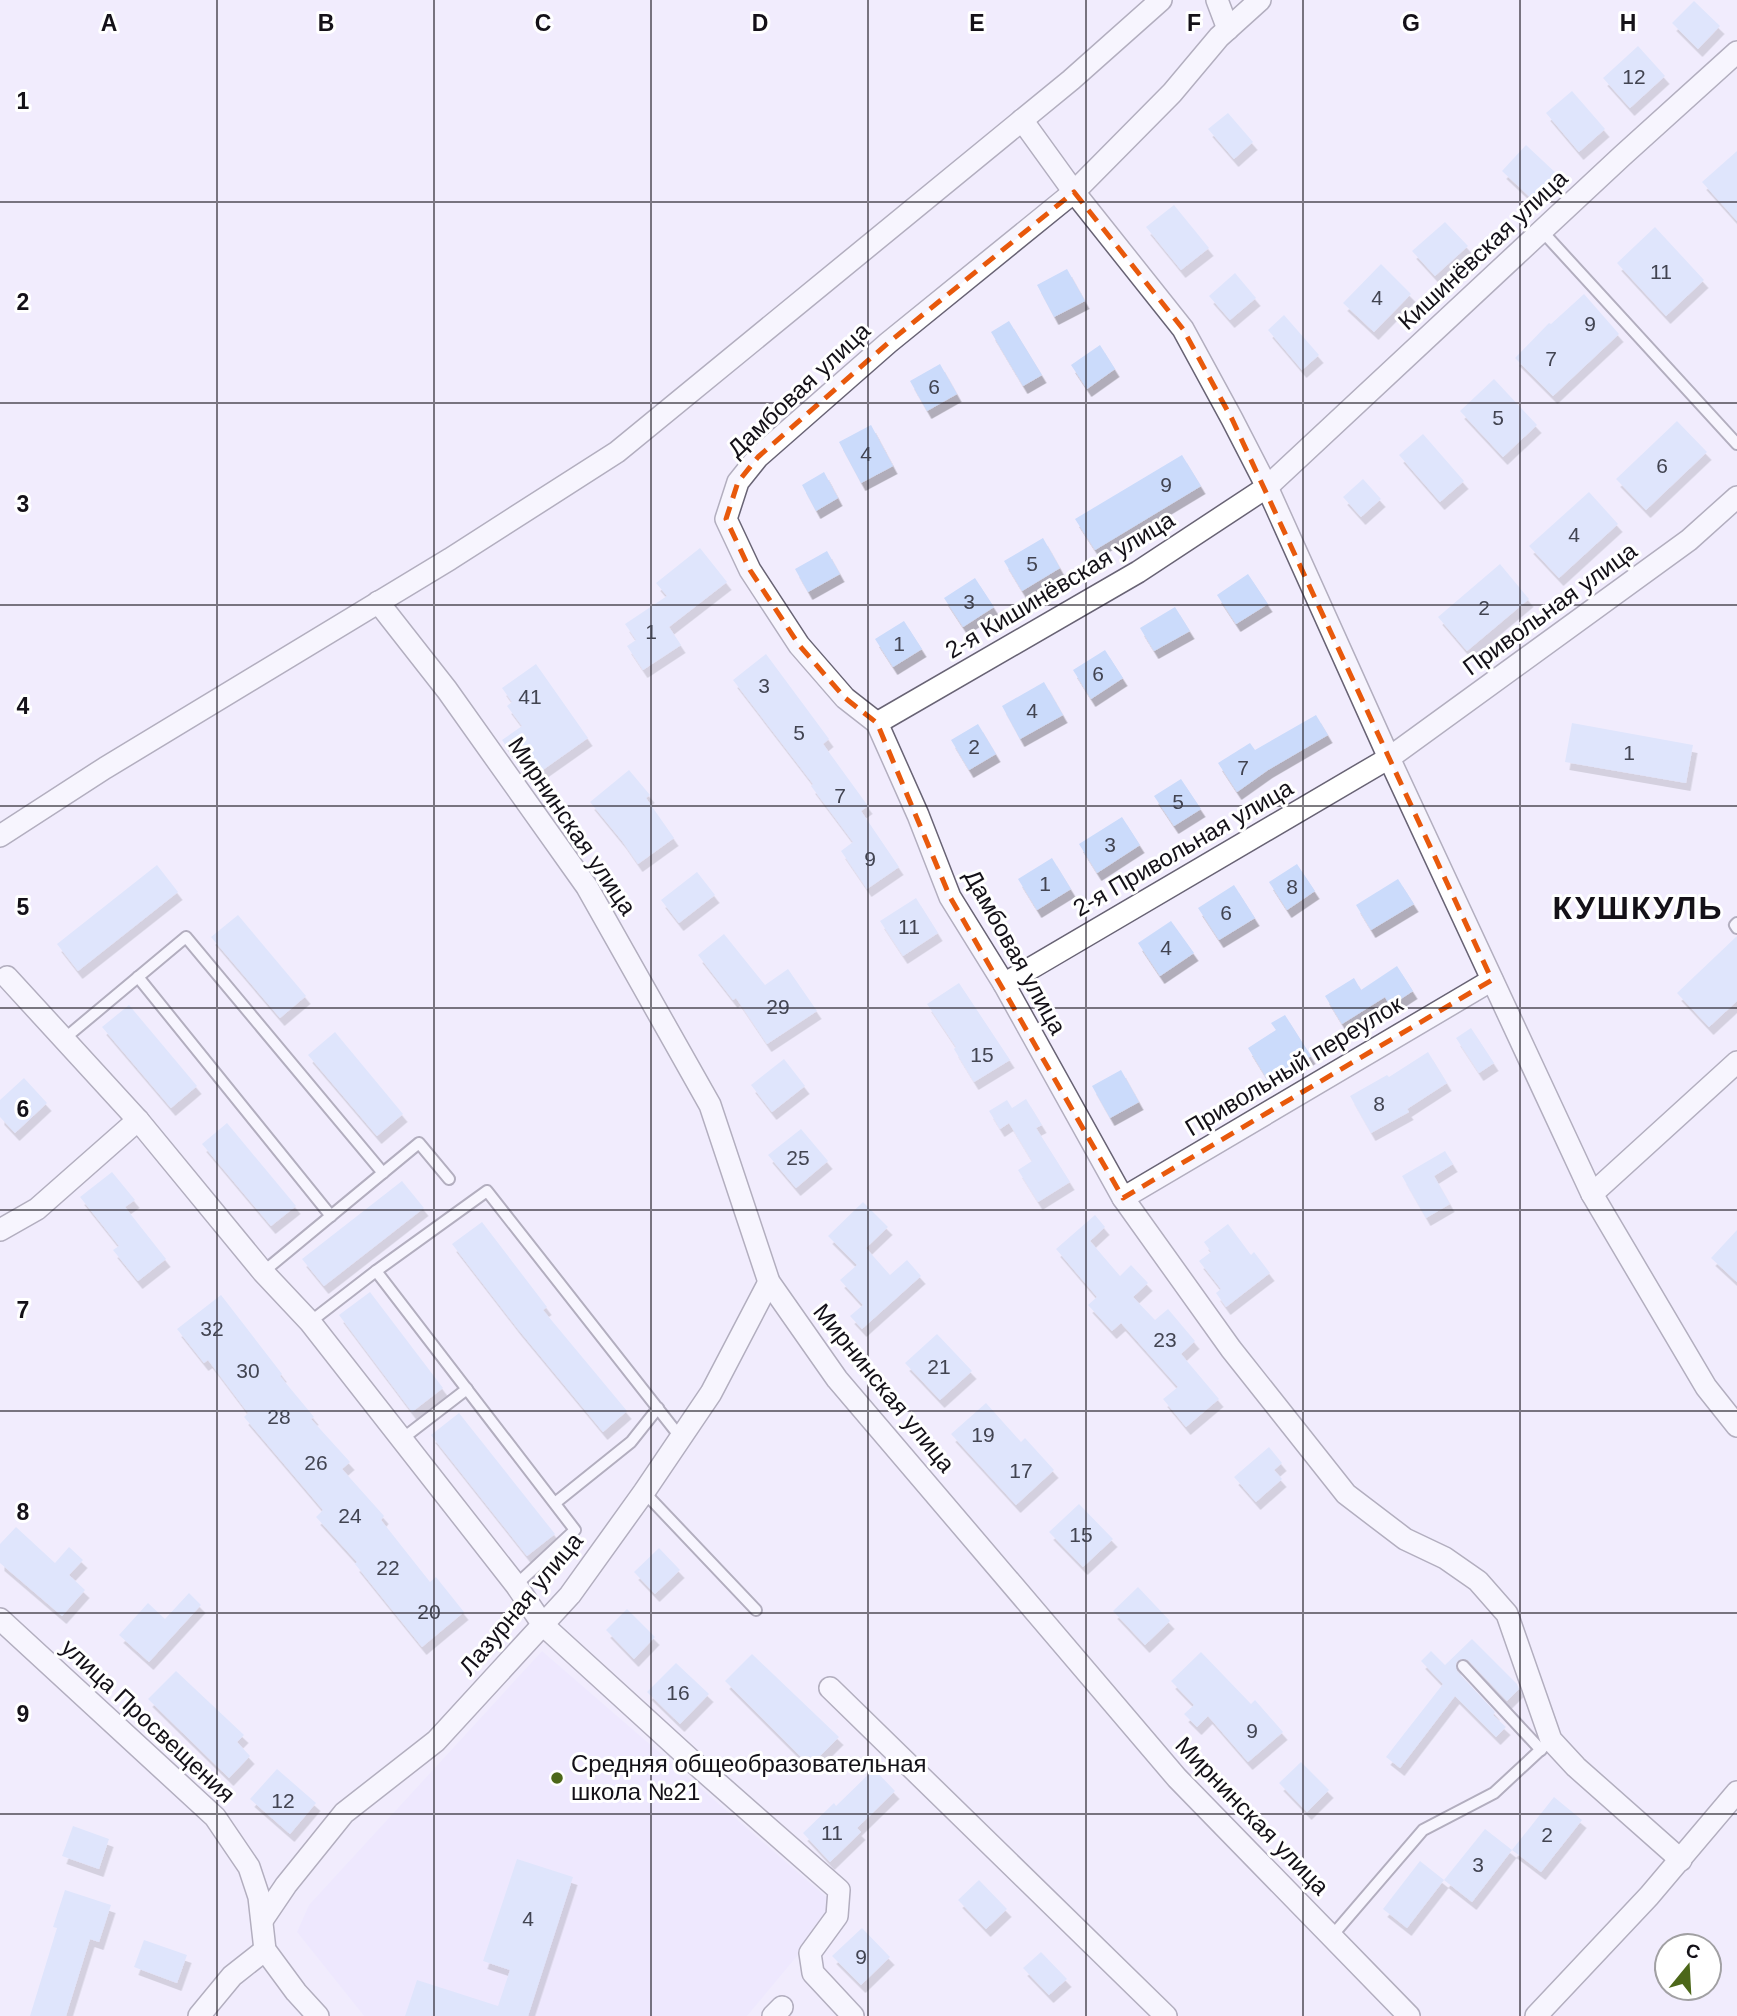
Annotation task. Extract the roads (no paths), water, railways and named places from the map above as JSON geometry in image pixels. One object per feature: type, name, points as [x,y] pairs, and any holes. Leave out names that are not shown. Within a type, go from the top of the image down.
[{"type":"street","points":[[0,836],[105,768],[450,559],[617,452],[1022,120],[1161,0]]},
{"type":"street","points":[[1217,0],[1228,29]]},
{"type":"street","name":"Дамбовая улица","points":[[1260,0],[1228,29],[1121,148],[1074,192],[878,352],[758,457],[738,482],[726,519],[750,570],[799,645],[845,698],[877,723],[919,815],[950,897],[1123,1198],[1231,1349],[1346,1494],[1405,1539],[1445,1558],[1478,1581],[1507,1614],[1546,1745],[1576,1767],[1681,1860]]},
{"type":"street","name":"Кишинёвская улица","points":[[1267,487],[1737,52]]},
{"type":"street","points":[[1022,120],[1074,192],[1183,330],[1267,487],[1389,758],[1592,1194],[1706,1387],[1737,1426]]},
{"type":"street","name":"2-я Кишинёвская улица","points":[[877,723],[1138,572],[1267,487]]},
{"type":"street","name":"Привольная улица","points":[[1389,758],[1689,540],[1737,497]]},
{"type":"street","name":"Мирнинская улица","points":[[378,602],[447,690],[587,887],[710,1105],[769,1282],[837,1379],[1177,1778],[1409,2016]]},
{"type":"street","name":"2-я Привольная улица","points":[[1003,985],[1389,758]]},
{"type":"street","points":[[7,977],[138,1120],[262,1272],[310,1322],[516,1585],[543,1625],[839,1890],[837,1916],[810,1953],[813,1973],[853,2016]]},
{"type":"street","name":"Привольный переулок","points":[[1123,1198],[1492,979]]},
{"type":"street","points":[[1592,1194],[1737,1062]]},
{"type":"street","points":[[0,1230],[37,1209],[138,1120]]},
{"type":"street","name":"Лазурная улица","points":[[263,1919],[286,1885],[344,1813],[436,1741],[570,1595],[644,1493],[711,1393],[769,1282]]},
{"type":"street","name":"улица Просвещения","points":[[0,1619],[215,1818],[249,1867],[260,1897],[265,1950]]},
{"type":"street","points":[[830,1688],[1166,2016]]},
{"type":"street","points":[[1536,2016],[1681,1860],[1737,1792]]},
{"type":"street","points":[[199,2016],[232,1976],[265,1950],[296,1992],[318,2016]]},
{"type":"lane","points":[[1542,231],[1737,443]]},
{"type":"lane","points":[[64,1039],[186,937],[383,1173]]},
{"type":"lane","points":[[138,977],[331,1216]]},
{"type":"lane","points":[[262,1272],[419,1143],[449,1179]]},
{"type":"lane","points":[[310,1322],[487,1191],[681,1438]]},
{"type":"lane","points":[[376,1271],[575,1530],[516,1585]]},
{"type":"lane","points":[[402,1439],[467,1389]]},
{"type":"lane","points":[[555,1503],[631,1442],[658,1408]]},
{"type":"lane","points":[[644,1493],[756,1611]]},
{"type":"lane","points":[[1331,1937],[1423,1830],[1494,1793],[1546,1745],[1463,1666]]},
{"type":"place","name":"Средняя общеобразовательная школа №21","points":[[557,1778]]},
{"type":"district","name":"КУШКУЛЬ","points":[[1638,908]]}]
